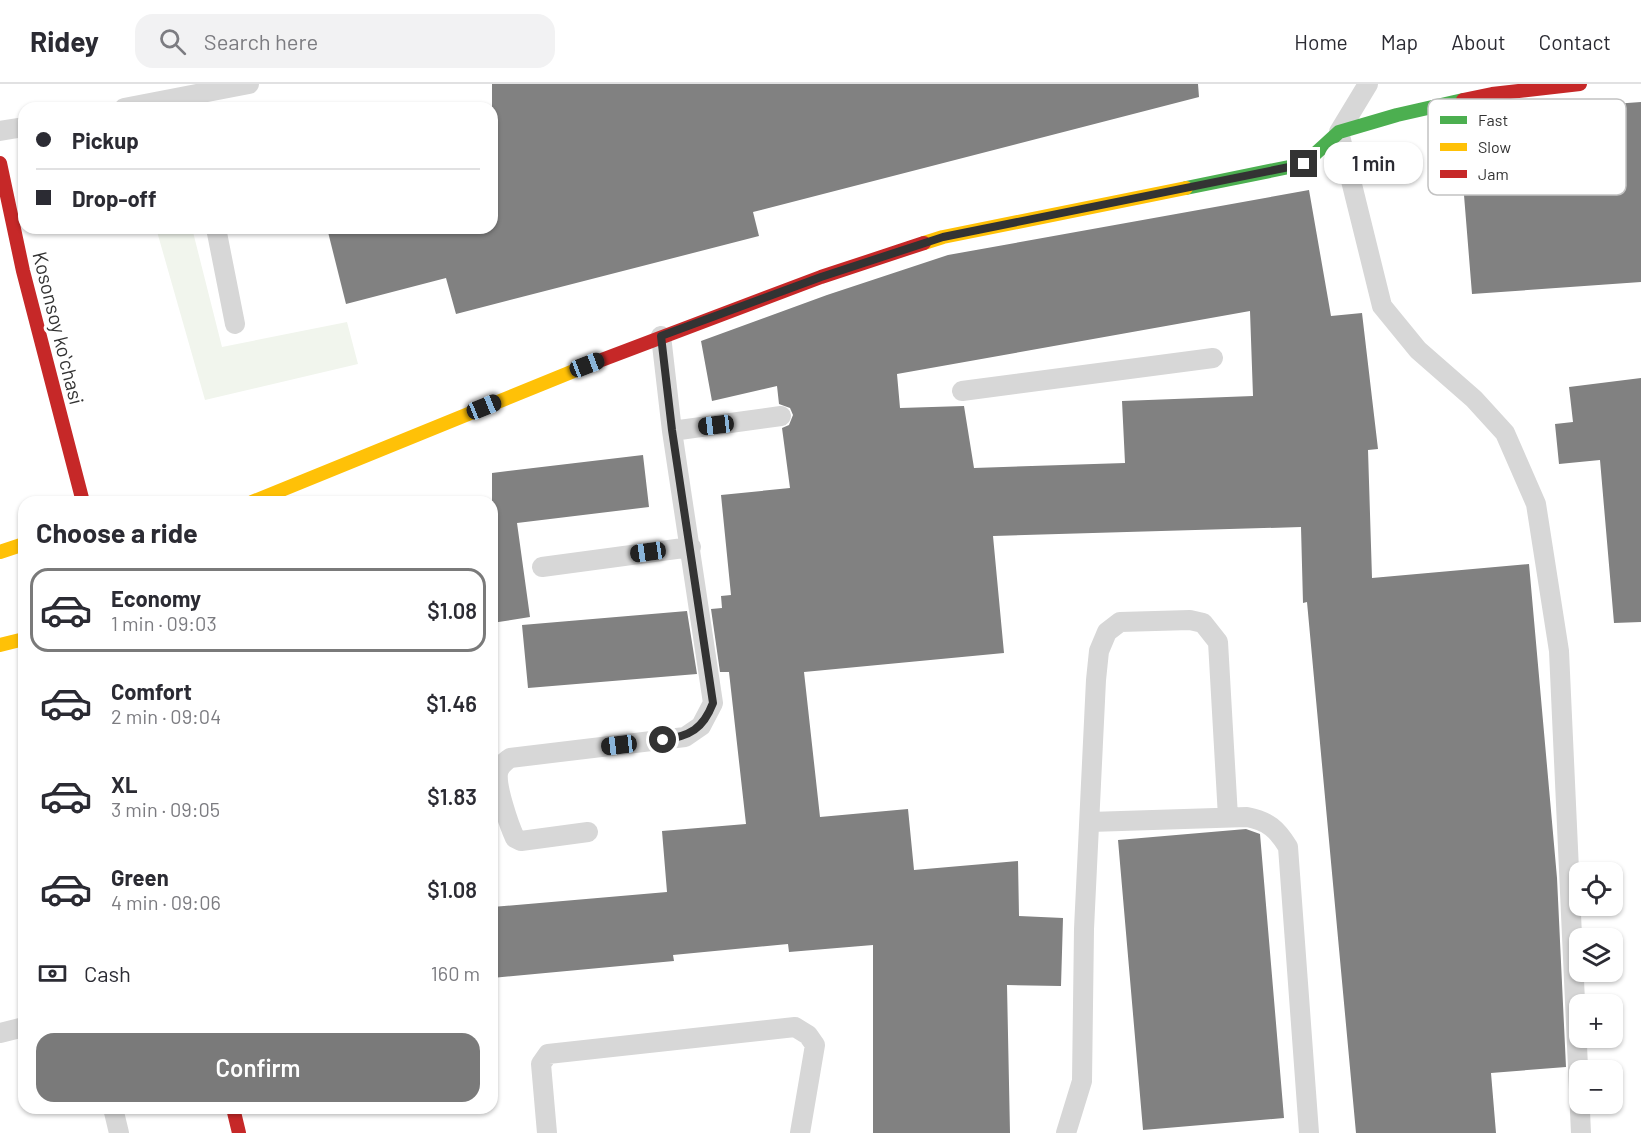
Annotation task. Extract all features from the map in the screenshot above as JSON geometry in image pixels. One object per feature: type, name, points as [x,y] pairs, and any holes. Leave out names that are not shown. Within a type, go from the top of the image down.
[{"type":"street","points":[[1469,99],[1492,94],[1580,84]]},
{"type":"street","points":[[267,496],[661,336],[821,277],[943,237],[1304,164],[1339,132],[1428,108]]},
{"type":"street","name":"Kosonsoy koʻchasi","points":[[0,163],[23,271],[81,496]]},
{"type":"street","points":[[0,552],[18,546]]},
{"type":"street","points":[[0,645],[18,640]]},
{"type":"street","points":[[234,1114],[239,1133]]},
{"type":"lane","points":[[158,102],[249,84]]},
{"type":"lane","points":[[1368,84],[1339,132],[1382,306],[1418,350],[1474,399],[1505,433],[1536,504],[1559,651],[1581,1133]]},
{"type":"lane","points":[[0,131],[18,128]]},
{"type":"lane","points":[[217,234],[235,324]]},
{"type":"lane","points":[[588,832],[521,841],[515,838],[498,772],[510,758],[685,737],[701,726],[713,703],[672,430],[661,336]]},
{"type":"lane","points":[[962,392],[1213,358]]},
{"type":"lane","points":[[672,430],[781,416]]},
{"type":"lane","points":[[542,567],[691,547]]},
{"type":"lane","points":[[1066,1133],[1082,1081],[1084,929],[1099,651],[1107,632],[1120,622],[1197,622],[1208,627],[1218,642],[1228,817]]},
{"type":"lane","points":[[1090,822],[1228,817],[1264,820],[1278,831],[1288,847],[1310,1133]]},
{"type":"lane","points":[[547,1133],[541,1064],[548,1054],[795,1027],[808,1035],[815,1045],[800,1133]]},
{"type":"lane","points":[[0,1033],[18,1028]]},
{"type":"lane","points":[[114,1114],[119,1133]]},
{"type":"shaded area","points":[[158,234],[194,234],[222,347],[347,322],[358,364],[205,400]]},
{"type":"building","points":[[492,84],[1198,84],[1199,97],[753,212],[759,236],[456,314],[446,278],[346,304],[328,234],[498,234],[498,102],[492,102]]},
{"type":"building","points":[[1641,102],[1641,282],[1472,294],[1464,195],[1626,195],[1626,103]]},
{"type":"building","points":[[1309,190],[1331,316],[1362,313],[1378,449],[1368,450],[1372,578],[1529,564],[1557,878],[1566,1067],[1491,1073],[1496,1133],[1356,1133],[1307,602],[1303,603],[1301,527],[993,536],[1004,653],[804,672],[820,817],[908,809],[914,870],[1018,861],[1019,916],[1063,918],[1061,986],[1007,985],[1010,1133],[873,1133],[873,945],[789,952],[788,944],[673,955],[674,961],[498,977],[498,906],[667,892],[662,831],[746,824],[729,672],[720,672],[711,609],[722,608],[721,596],[731,595],[721,495],[790,488],[782,428],[789,425],[793,415],[790,408],[779,404],[777,386],[712,401],[701,341],[827,295],[948,255]],"holes":[[[1250,311],[1253,396],[1122,401],[1125,463],[974,468],[964,406],[900,408],[897,374]]]},
{"type":"building","points":[[1641,378],[1641,622],[1614,623],[1600,460],[1559,464],[1555,424],[1573,422],[1569,387]]},
{"type":"building","points":[[643,455],[649,507],[517,523],[530,617],[498,622],[498,496],[492,496],[492,473]]},
{"type":"building","points":[[687,611],[697,674],[528,688],[522,625]]},
{"type":"building","points":[[1246,829],[1260,834],[1284,1118],[1143,1130],[1118,840]]},
{"type":"traffic: fast","points":[[1186,188],[1304,164],[1339,132],[1428,108]]},
{"type":"traffic: slow","points":[[924,243],[943,237],[1186,188]]},
{"type":"traffic: slow","points":[[267,496],[591,364]]},
{"type":"traffic: slow","points":[[0,552],[18,546]]},
{"type":"traffic: slow","points":[[0,645],[18,640]]},
{"type":"traffic: jam","points":[[1468,99],[1580,84]]},
{"type":"traffic: jam","points":[[0,163],[23,271],[81,496]]},
{"type":"traffic: jam","points":[[591,364],[821,277],[924,243]]},
{"type":"traffic: jam","points":[[234,1114],[239,1133]]},
{"type":"route","points":[[663,740],[685,737],[694,732],[708,718],[713,703],[672,430],[661,336],[821,277],[943,237],[1304,164]]}]
